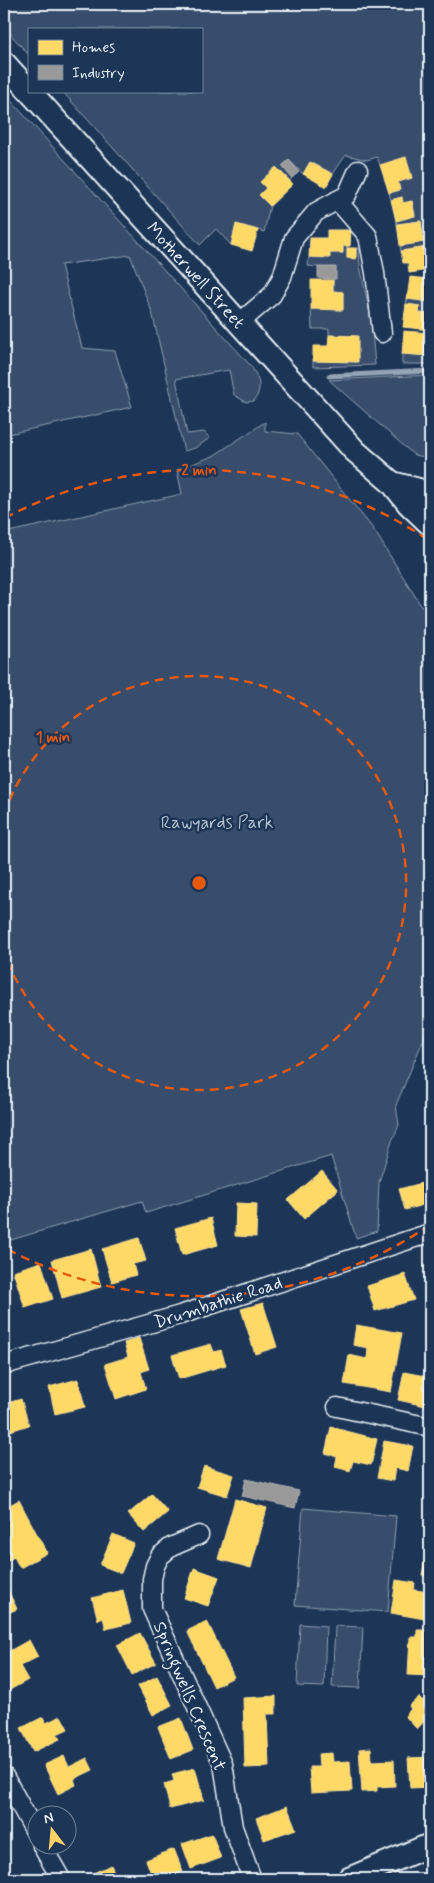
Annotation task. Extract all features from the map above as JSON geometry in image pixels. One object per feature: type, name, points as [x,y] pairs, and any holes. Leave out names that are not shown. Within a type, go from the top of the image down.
[{"type":"main road","name":"Motherwell Street","points":[[4,64],[28,91]]},
{"type":"main road","name":"Motherwell Street","points":[[29,92],[355,451],[392,483]]},
{"type":"main road","points":[[392,483],[430,494]]},
{"type":"main road","points":[[392,483],[408,503],[430,524]]},
{"type":"main road","points":[[349,1879],[430,1845]]},
{"type":"street","points":[[240,323],[272,294],[282,277],[294,238],[316,212],[347,194],[358,170]]},
{"type":"street","points":[[337,200],[368,236],[375,273],[382,334]]},
{"type":"street","name":"Drumbathie Road","points":[[4,1365],[180,1315],[430,1233]]},
{"type":"street","points":[[337,1406],[430,1427]]},
{"type":"street","name":"Springwells Crescent","points":[[199,1535],[170,1547],[160,1556],[152,1579],[152,1609],[223,1764],[233,1827],[252,1879]]},
{"type":"street","points":[[4,1776],[28,1818]]},
{"type":"street","points":[[48,1856],[61,1879]]},
{"type":"green space","points":[[4,4],[430,4],[430,266],[427,247],[401,251],[400,246],[424,242],[421,221],[397,224],[396,221],[415,215],[412,201],[403,203],[402,197],[391,200],[389,193],[400,190],[398,182],[412,178],[406,157],[380,165],[377,157],[367,160],[346,155],[333,174],[310,162],[303,174],[289,160],[282,166],[292,178],[289,181],[266,188],[260,195],[270,206],[264,232],[237,224],[231,245],[216,229],[200,245],[63,92],[202,92],[202,28],[28,28],[28,54],[4,27]]},
{"type":"green space","points":[[4,93],[254,371],[259,384],[257,396],[254,401],[246,402],[234,395],[229,370],[176,379],[187,434],[204,432],[210,438],[195,448],[184,451],[152,312],[130,255],[61,265],[82,348],[115,351],[132,407],[4,435]]},
{"type":"green space","points":[[343,246],[347,246],[347,258],[356,258],[356,248],[359,248],[360,266],[371,319],[375,365],[313,367],[313,361],[357,362],[357,336],[329,335],[329,329],[312,329],[311,309],[343,310],[343,292],[333,291],[333,280],[336,278],[318,267],[308,266],[309,257],[329,258],[330,253],[343,253]]},
{"type":"green space","points":[[407,299],[430,302],[430,314],[419,313],[420,306],[406,304]]},
{"type":"green space","points":[[402,354],[430,356],[430,364],[402,364]]},
{"type":"green space","points":[[430,375],[430,458],[414,455],[329,380]]},
{"type":"green space","name":"Rawyards Park","points":[[265,422],[265,431],[297,434],[374,530],[430,620],[430,1024],[396,1105],[399,1125],[379,1182],[377,1231],[356,1238],[331,1156],[146,1213],[142,1201],[4,1242],[4,533],[182,494],[177,470],[213,456]]},
{"type":"green space","points":[[303,1508],[396,1516],[388,1612],[295,1605]]},
{"type":"green space","points":[[300,1624],[326,1626],[324,1687],[297,1686]]},
{"type":"green space","points":[[335,1626],[363,1627],[360,1688],[332,1687]]},
{"type":"building: Homes","points":[[406,157],[412,178],[398,182],[400,190],[389,193],[380,165]]},
{"type":"building: Homes","points":[[310,162],[333,174],[326,187],[303,174]]},
{"type":"building: Homes","points":[[276,167],[293,184],[270,206],[259,195],[266,188],[260,182]]},
{"type":"building: Homes","points":[[402,197],[403,203],[412,201],[415,216],[396,221],[391,200]]},
{"type":"building: Homes","points":[[421,221],[424,242],[400,246],[397,224]]},
{"type":"building: Homes","points":[[236,224],[258,230],[252,251],[231,245]]},
{"type":"building: Homes","points":[[327,230],[351,230],[350,246],[343,246],[343,253],[330,253],[330,258],[309,257],[310,238],[327,238]]},
{"type":"building: Homes","points":[[428,247],[430,270],[409,273],[408,263],[403,263],[401,251]]},
{"type":"building: Homes","points":[[347,248],[356,248],[356,259],[347,258]]},
{"type":"building: Homes","points":[[410,277],[430,279],[430,302],[407,299]]},
{"type":"building: Homes","points":[[311,280],[333,280],[333,291],[343,292],[343,310],[311,309]]},
{"type":"building: Homes","points":[[406,304],[420,306],[419,313],[430,314],[430,330],[403,327]]},
{"type":"building: Homes","points":[[404,331],[430,333],[430,356],[402,354]]},
{"type":"building: Homes","points":[[329,335],[358,336],[358,362],[313,361],[313,346],[328,346]]},
{"type":"building: Homes","points":[[322,1171],[338,1190],[304,1219],[288,1200]]},
{"type":"building: Homes","points":[[430,1181],[430,1203],[405,1210],[399,1189]]},
{"type":"building: Homes","points":[[236,1203],[257,1204],[256,1237],[235,1236]]},
{"type":"building: Homes","points":[[211,1218],[218,1245],[182,1255],[175,1228]]},
{"type":"building: Homes","points":[[139,1238],[146,1261],[133,1264],[136,1275],[112,1282],[102,1249]]},
{"type":"building: Homes","points":[[91,1249],[101,1287],[62,1298],[52,1260]]},
{"type":"building: Homes","points":[[41,1262],[53,1299],[25,1308],[13,1271]]},
{"type":"building: Homes","points":[[405,1274],[414,1300],[375,1311],[367,1286]]},
{"type":"building: Homes","points":[[263,1303],[277,1347],[255,1354],[241,1309]]},
{"type":"building: Homes","points":[[356,1325],[402,1333],[391,1392],[344,1384],[349,1355],[367,1359],[368,1348],[353,1345]]},
{"type":"building: Homes","points":[[139,1338],[149,1369],[141,1372],[146,1389],[116,1399],[105,1364],[128,1357],[124,1343]]},
{"type":"building: Homes","points":[[211,1344],[214,1352],[221,1350],[226,1365],[179,1379],[172,1355]]},
{"type":"building: Homes","points":[[404,1372],[430,1377],[430,1407],[398,1400]]},
{"type":"building: Homes","points":[[78,1379],[85,1407],[55,1414],[49,1387]]},
{"type":"building: Homes","points":[[21,1399],[29,1425],[4,1433],[4,1404]]},
{"type":"building: Homes","points":[[331,1427],[377,1439],[371,1465],[353,1461],[350,1471],[335,1467],[337,1457],[325,1453]]},
{"type":"building: Homes","points":[[384,1441],[413,1446],[408,1471],[395,1468],[393,1481],[377,1478]]},
{"type":"building: Homes","points":[[204,1466],[234,1475],[227,1496],[197,1487]]},
{"type":"building: Homes","points":[[152,1494],[168,1512],[144,1532],[128,1514]]},
{"type":"building: Homes","points":[[235,1499],[267,1508],[251,1568],[218,1559]]},
{"type":"building: Homes","points":[[19,1500],[47,1553],[20,1568],[14,1557],[4,1563],[4,1508]]},
{"type":"building: Homes","points":[[430,1533],[430,1577],[422,1575]]},
{"type":"building: Homes","points":[[113,1534],[134,1543],[121,1573],[100,1565]]},
{"type":"building: Homes","points":[[194,1568],[219,1577],[208,1606],[184,1598]]},
{"type":"building: Homes","points":[[396,1580],[415,1583],[414,1590],[430,1592],[430,1620],[391,1613]]},
{"type":"building: Homes","points":[[6,1586],[17,1609],[4,1615],[4,1587]]},
{"type":"building: Homes","points":[[123,1590],[131,1623],[106,1629],[103,1618],[98,1620],[92,1598]]},
{"type":"building: Homes","points":[[207,1621],[234,1677],[214,1687],[187,1631]]},
{"type":"building: Homes","points":[[417,1630],[430,1630],[430,1676],[408,1675],[410,1637],[417,1637]]},
{"type":"building: Homes","points":[[140,1633],[156,1663],[132,1675],[117,1645]]},
{"type":"building: Homes","points":[[29,1640],[38,1657],[20,1666],[28,1680],[4,1693],[4,1654]]},
{"type":"building: Homes","points":[[157,1676],[172,1705],[153,1715],[138,1686]]},
{"type":"building: Homes","points":[[276,1696],[276,1714],[267,1714],[269,1767],[245,1768],[243,1698]]},
{"type":"building: Homes","points":[[419,1697],[423,1701],[428,1697],[430,1699],[430,1715],[417,1729],[405,1716],[411,1709],[409,1706]]},
{"type":"building: Homes","points":[[61,1716],[68,1729],[57,1734],[60,1739],[33,1752],[21,1728],[43,1717],[46,1723]]},
{"type":"building: Homes","points":[[181,1718],[193,1750],[171,1759],[158,1727]]},
{"type":"building: Homes","points":[[371,1748],[372,1761],[394,1760],[395,1786],[377,1787],[377,1791],[362,1792],[359,1749]]},
{"type":"building: Homes","points":[[332,1753],[333,1762],[350,1761],[352,1791],[311,1793],[309,1767],[319,1767],[318,1754]]},
{"type":"building: Homes","points":[[64,1756],[69,1767],[87,1758],[93,1770],[74,1779],[76,1785],[58,1794],[44,1765]]},
{"type":"building: Homes","points":[[430,1757],[430,1787],[410,1788],[408,1758]]},
{"type":"building: Homes","points":[[195,1768],[204,1800],[170,1809],[164,1784],[174,1781],[172,1774]]},
{"type":"building: Homes","points":[[287,1806],[296,1829],[264,1840],[256,1818]]},
{"type":"building: Homes","points":[[212,1834],[221,1858],[191,1869],[182,1844]]},
{"type":"building: Homes","points":[[174,1849],[183,1872],[166,1879],[153,1879],[146,1860]]},
{"type":"building: Homes","points":[[111,1865],[116,1876],[124,1872],[127,1879],[91,1879],[89,1875]]},
{"type":"building: Industry","points":[[289,160],[299,172],[292,178],[282,166]]},
{"type":"building: Industry","points":[[318,267],[336,267],[336,279],[318,278]]},
{"type":"building: Industry","points":[[246,1479],[299,1491],[295,1508],[242,1496]]},
{"type":"waterway","points":[[329,376],[430,371]]}]
